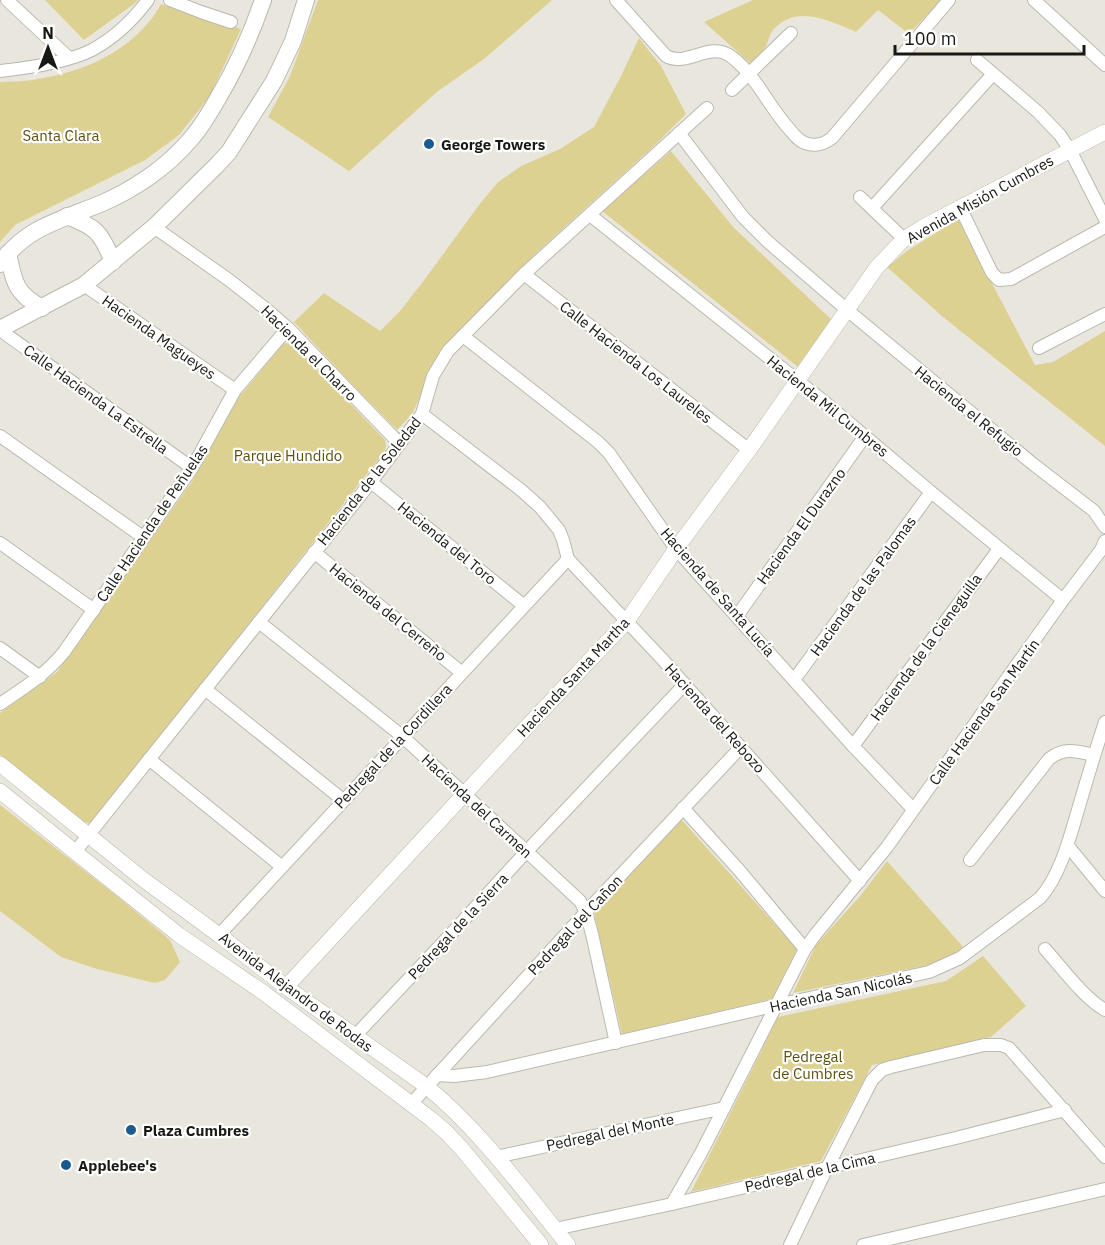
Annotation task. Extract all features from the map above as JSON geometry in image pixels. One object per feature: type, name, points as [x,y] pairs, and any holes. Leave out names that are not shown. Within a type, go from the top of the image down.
[{"type":"main road","points":[[42,308],[22,294],[4,259],[27,237],[48,224],[101,203],[143,180],[174,157],[188,143],[201,127],[235,70],[263,0]]},
{"type":"main road","points":[[0,330],[84,285],[154,227],[229,152],[274,81],[293,41],[306,0]]},
{"type":"main road","points":[[67,216],[87,224],[98,233],[107,246],[113,262]]},
{"type":"street","points":[[7,0],[69,58]]},
{"type":"street","points":[[0,71],[34,67],[91,50],[135,16],[148,0]]},
{"type":"street","points":[[170,0],[231,22]]},
{"type":"street","points":[[616,0],[666,56],[676,60],[710,51],[719,51],[734,58],[784,124],[798,139],[814,145],[824,144],[832,138],[949,0]]},
{"type":"street","points":[[1041,2],[1105,65]]},
{"type":"street","points":[[732,90],[791,33]]},
{"type":"street","points":[[977,60],[1051,124],[1060,135],[1105,219]]},
{"type":"street","points":[[872,208],[993,74]]},
{"type":"street","name":"Hacienda de la Soledad","points":[[75,852],[400,444],[422,414],[433,376],[448,351],[524,274],[707,108]]},
{"type":"street","name":"Avenida Misión Cumbres","points":[[846,309],[877,267],[904,238],[1105,132]]},
{"type":"street","points":[[679,133],[743,217],[767,241],[846,309]]},
{"type":"street","points":[[861,197],[904,238]]},
{"type":"street","points":[[960,207],[992,273],[999,280],[1011,279],[1105,227]]},
{"type":"street","name":"Hacienda Mil Cumbres","points":[[590,215],[798,380],[1063,600]]},
{"type":"street","name":"Hacienda el Charro","points":[[154,227],[229,280],[288,328],[400,444]]},
{"type":"street","name":"Calle Hacienda Los Laureles","points":[[524,274],[749,450]]},
{"type":"street","name":"Hacienda Magueyes","points":[[84,285],[235,390]]},
{"type":"street","name":"Hacienda Santa Martha","points":[[286,987],[627,621],[846,309]]},
{"type":"street","name":"Hacienda el Refugio","points":[[846,309],[1033,464],[1100,512],[1105,527]]},
{"type":"street","points":[[1039,348],[1105,314]]},
{"type":"street","name":"Calle Hacienda de Peñuelas","points":[[0,704],[40,677],[64,652],[192,468],[235,390],[288,328]]},
{"type":"street","name":"Calle Hacienda La Estrella","points":[[0,330],[192,468]]},
{"type":"street","name":"Hacienda de Santa Lucía","points":[[463,336],[598,442],[619,466],[676,549],[913,809]]},
{"type":"street","points":[[422,414],[540,507],[559,530],[568,558]]},
{"type":"street","points":[[0,436],[143,537]]},
{"type":"street","name":"Hacienda El Durazno","points":[[737,616],[865,436]]},
{"type":"street","name":"Hacienda del Toro","points":[[370,482],[523,605]]},
{"type":"street","name":"Hacienda de las Palomas","points":[[794,680],[931,492]]},
{"type":"street","name":"Calle Hacienda San Martín","points":[[672,1204],[701,1153],[814,935],[887,847],[1101,550],[1105,541]]},
{"type":"street","points":[[0,543],[94,610]]},
{"type":"street","name":"Hacienda de la Cieneguilla","points":[[854,746],[999,549]]},
{"type":"street","name":"Hacienda del Cerreño","points":[[314,552],[462,673]]},
{"type":"street","name":"Pedregal de la Cordillera","points":[[219,935],[568,558]]},
{"type":"street","name":"Hacienda del Rebozo","points":[[568,558],[685,684],[861,881]]},
{"type":"street","name":"Hacienda del Carmen","points":[[259,622],[402,736],[580,902],[586,912],[616,1043]]},
{"type":"street","points":[[0,648],[40,677]]},
{"type":"street","name":"Pedregal de la Sierra","points":[[355,1036],[685,684]]},
{"type":"street","points":[[205,689],[343,800]]},
{"type":"street","name":"Hacienda San Nicolás","points":[[431,1080],[487,1072],[929,972],[960,958],[1040,898],[1051,885],[1068,846],[1105,722]]},
{"type":"street","name":"Pedregal del Cañon","points":[[411,1104],[586,912],[741,747]]},
{"type":"street","points":[[970,860],[1049,759],[1066,751],[1094,755]]},
{"type":"street","points":[[149,759],[281,866]]},
{"type":"street","name":"Avenida Alejandro de Rodas","points":[[0,764],[144,880],[286,987],[355,1036],[431,1080],[447,1103],[463,1118],[568,1245]]},
{"type":"street","name":"Avenida Alejandro de Rodas","points":[[0,791],[179,935],[264,993],[438,1125],[462,1149],[541,1245]]},
{"type":"street","points":[[683,808],[805,949]]},
{"type":"street","points":[[1068,846],[1105,891]]},
{"type":"street","points":[[1045,950],[1082,990],[1105,1010]]},
{"type":"street","points":[[790,1245],[872,1080],[882,1070],[891,1067],[984,1045],[1001,1045],[1009,1048],[1105,1157]]},
{"type":"street","name":"Pedregal del Monte","points":[[496,1157],[724,1108]]},
{"type":"street","name":"Pedregal de la Cima","points":[[555,1229],[956,1138],[1065,1110]]},
{"type":"street","points":[[863,1245],[888,1242],[1105,1189]]},
{"type":"green space","points":[[45,0],[136,0],[138,1],[84,40]]},
{"type":"green space","points":[[318,0],[552,0],[484,59],[438,91],[349,171],[268,117],[290,76]]},
{"type":"green space","points":[[753,0],[941,0],[909,34],[878,10],[856,32],[814,17],[793,17],[774,29],[765,48],[750,63],[704,22]]},
{"type":"green space","name":"Santa Clara","points":[[161,4],[241,29],[210,96],[179,135],[145,160],[15,225],[0,242],[0,82],[28,81],[52,76],[97,61],[125,45],[137,35],[152,19]]},
{"type":"green space","points":[[639,38],[661,66],[686,114],[534,255],[442,350],[412,414],[397,430],[294,322],[324,293],[380,331],[400,311],[498,182],[521,166],[560,149],[594,127]]},
{"type":"green space","points":[[671,151],[734,228],[833,321],[798,367],[602,211]]},
{"type":"green space","points":[[958,219],[1035,365],[1053,362],[1105,331],[1105,446],[943,317],[887,267],[907,251]]},
{"type":"green space","name":"Parque Hundido","points":[[286,343],[294,345],[385,440],[385,451],[93,821],[83,822],[0,755],[0,713],[57,672],[193,480],[230,407]]},
{"type":"green space","points":[[0,805],[170,940],[180,962],[165,980],[155,983],[97,969],[61,957],[0,911]]},
{"type":"green space","points":[[681,819],[797,949],[772,999],[622,1034],[594,913]]},
{"type":"green space","points":[[887,861],[964,948],[938,963],[793,993],[816,945],[861,895]]},
{"type":"green space","name":"Pedregal de Cumbres","points":[[983,956],[1026,1006],[991,1037],[872,1065],[821,1161],[691,1192],[778,1017],[946,981]]},
{"type":"place","name":"George Towers","points":[[429,144]]},
{"type":"place","name":"Plaza Cumbres","points":[[131,1130]]},
{"type":"place","name":"Applebee's","points":[[66,1165]]}]
